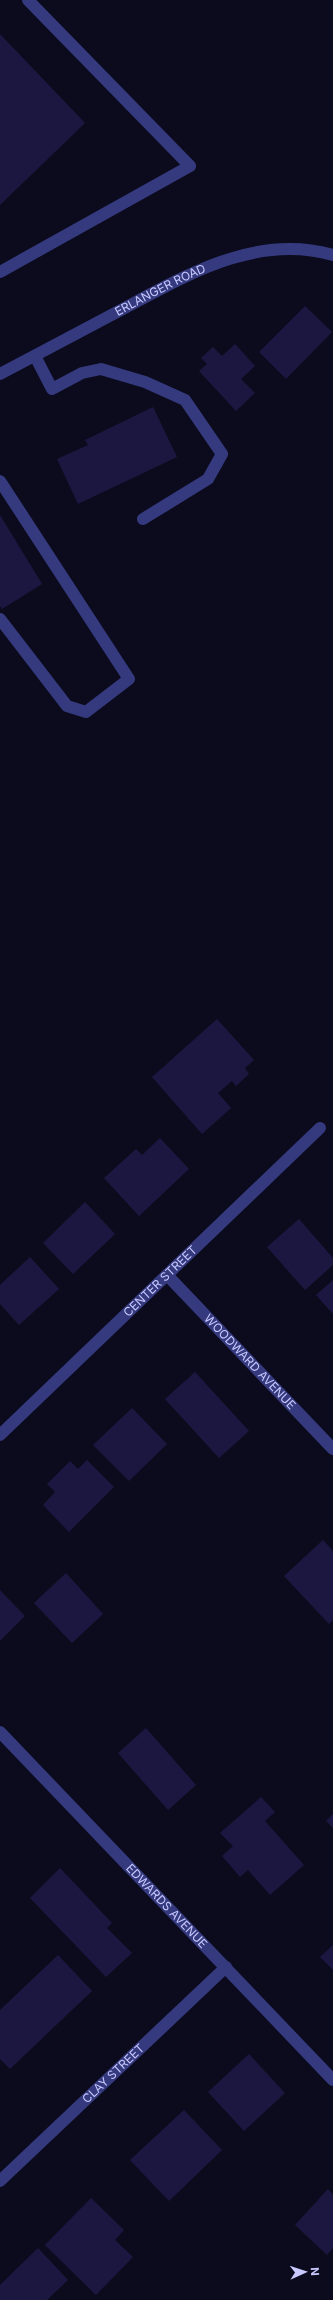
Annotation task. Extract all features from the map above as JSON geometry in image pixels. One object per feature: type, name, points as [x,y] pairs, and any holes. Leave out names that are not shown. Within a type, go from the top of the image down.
[{"type":"street","points":[[0,272],[190,166],[28,0]]},
{"type":"street","name":"ERLANGER ROAD","points":[[0,374],[200,268],[246,254],[280,248],[317,251],[333,255]]},
{"type":"street","points":[[35,356],[52,389],[82,373],[101,369],[145,382],[185,400],[222,454],[208,478],[143,519]]},
{"type":"street","points":[[0,481],[129,679],[86,712],[67,706],[0,619]]},
{"type":"street","name":"CENTER STREET","points":[[0,1435],[320,1128]]},
{"type":"street","name":"WOODWARD AVENUE","points":[[167,1275],[333,1449]]},
{"type":"street","name":"EDWARDS AVENUE","points":[[0,1732],[333,2080]]},
{"type":"street","name":"CLAY STREET","points":[[0,2181],[226,1967]]},
{"type":"building","points":[[0,34],[85,123],[0,205]]},
{"type":"building","points":[[305,306],[332,332],[286,379],[259,352]]},
{"type":"building","points":[[235,344],[255,366],[241,379],[255,393],[236,411],[199,371],[207,364],[201,358],[213,347],[222,356]]},
{"type":"building","points":[[153,407],[177,457],[78,504],[57,459],[88,445],[85,440]]},
{"type":"building","points":[[0,515],[42,584],[2,609],[0,606]]},
{"type":"building","points":[[217,1019],[254,1060],[245,1068],[249,1074],[236,1086],[232,1081],[218,1093],[231,1108],[202,1134],[152,1077]]},
{"type":"building","points":[[160,1138],[189,1169],[139,1216],[104,1178],[136,1149],[142,1155]]},
{"type":"building","points":[[85,1202],[115,1234],[73,1274],[43,1243]]},
{"type":"building","points":[[299,1219],[333,1258],[333,1265],[305,1290],[267,1247]]},
{"type":"building","points":[[30,1257],[59,1289],[19,1325],[0,1304],[0,1285]]},
{"type":"building","points":[[333,1280],[333,1314],[316,1295]]},
{"type":"building","points":[[195,1372],[249,1431],[219,1458],[165,1399]]},
{"type":"building","points":[[132,1408],[167,1444],[129,1481],[93,1445]]},
{"type":"building","points":[[87,1460],[114,1487],[69,1532],[43,1505],[55,1492],[47,1484],[70,1461],[78,1469]]},
{"type":"building","points":[[323,1540],[333,1551],[333,1620],[329,1624],[284,1576]]},
{"type":"building","points":[[66,1573],[103,1614],[72,1643],[34,1603]]},
{"type":"building","points":[[0,1590],[25,1616],[0,1641]]},
{"type":"building","points":[[146,1728],[196,1785],[168,1810],[118,1753]]},
{"type":"building","points":[[261,1797],[275,1812],[265,1821],[304,1865],[270,1895],[248,1870],[240,1877],[222,1856],[233,1846],[220,1833]]},
{"type":"building","points":[[333,1814],[333,1828],[326,1821]]},
{"type":"building","points":[[60,1868],[112,1923],[107,1928],[132,1953],[106,1977],[30,1898]]},
{"type":"building","points":[[333,1945],[333,1970],[320,1957]]},
{"type":"building","points":[[58,1955],[92,1991],[10,2069],[0,2059],[0,2010]]},
{"type":"building","points":[[249,2054],[285,2093],[244,2131],[208,2092]]},
{"type":"building","points":[[184,2110],[222,2150],[169,2201],[130,2160]]},
{"type":"building","points":[[328,2189],[333,2195],[333,2248],[327,2255],[295,2225]]},
{"type":"building","points":[[91,2198],[124,2230],[115,2240],[133,2257],[96,2295],[45,2245]]},
{"type":"building","points":[[38,2248],[68,2280],[47,2300],[0,2300],[0,2285]]}]
